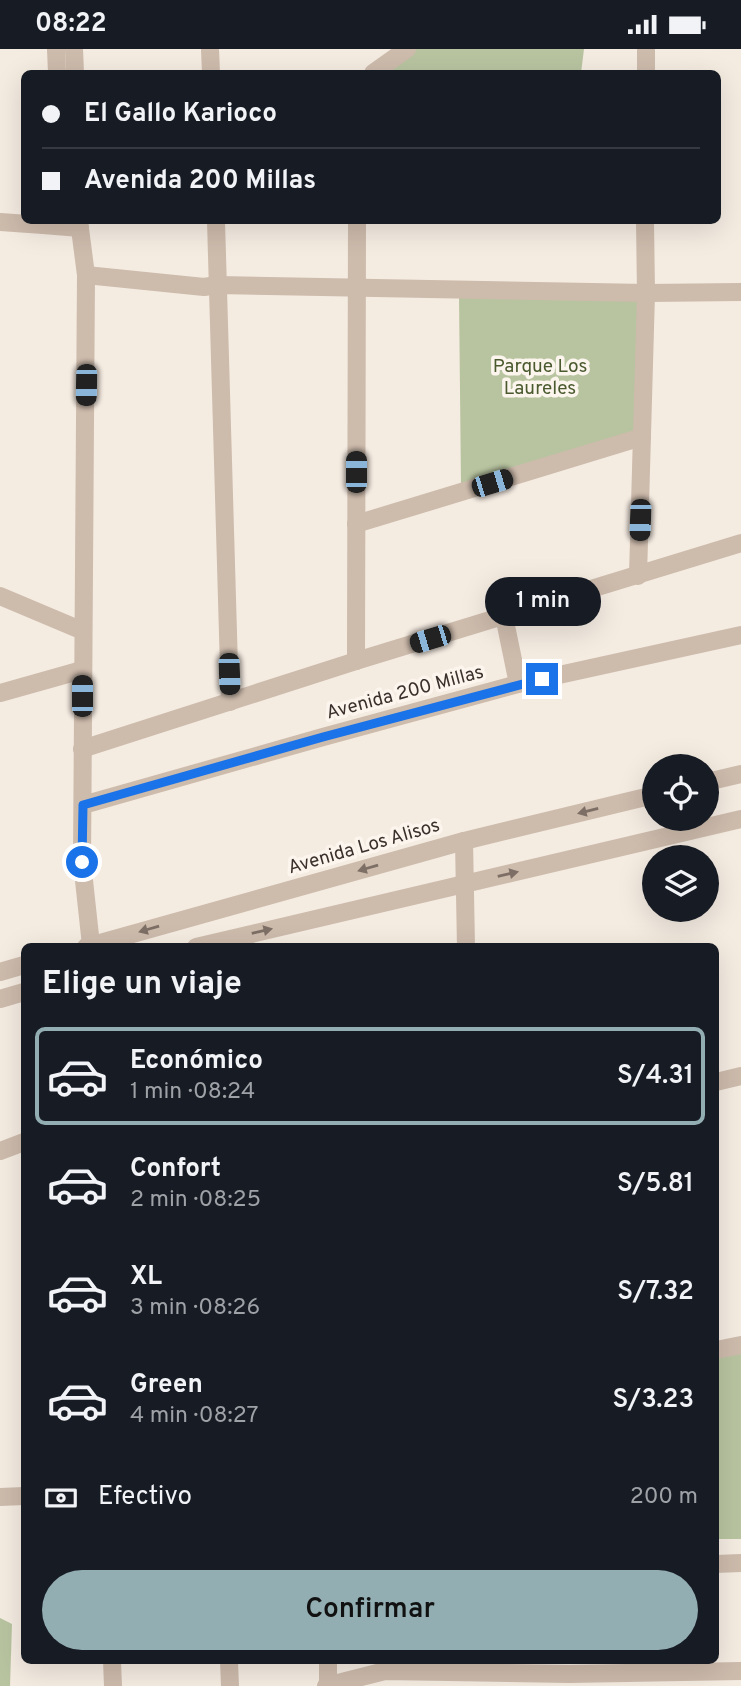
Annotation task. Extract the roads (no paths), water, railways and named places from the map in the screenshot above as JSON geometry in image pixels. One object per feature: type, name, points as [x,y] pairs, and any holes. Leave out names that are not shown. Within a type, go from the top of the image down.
[{"type":"street","points":[[57,49],[57,70]]},
{"type":"street","points":[[74,49],[75,70]]},
{"type":"street","points":[[210,49],[211,70]]},
{"type":"street","points":[[377,70],[407,49]]},
{"type":"street","points":[[646,49],[646,70]]},
{"type":"street","points":[[0,222],[21,222]]},
{"type":"street","points":[[80,224],[86,275],[82,862],[89,943]]},
{"type":"street","points":[[216,224],[230,702]]},
{"type":"street","points":[[356,661],[357,224]]},
{"type":"street","points":[[638,576],[646,293],[645,224]]},
{"type":"street","points":[[86,275],[204,287],[217,285],[646,293],[741,292]]},
{"type":"street","points":[[356,524],[642,437]]},
{"type":"street","points":[[82,749],[356,661],[741,543]]},
{"type":"street","points":[[0,596],[83,631]]},
{"type":"street","points":[[504,616],[518,684]]},
{"type":"street","name":"Avenida 200 Millas","points":[[83,805],[518,684],[741,635]]},
{"type":"street","points":[[0,693],[82,670]]},
{"type":"street","points":[[719,779],[741,774]]},
{"type":"street","name":"Avenida Los Alisos","points":[[100,943],[464,841],[642,798]]},
{"type":"street","points":[[213,943],[741,819]]},
{"type":"street","points":[[464,841],[466,943]]},
{"type":"street","points":[[0,972],[21,966]]},
{"type":"street","points":[[0,999],[21,993]]},
{"type":"street","points":[[719,1081],[741,1076]]},
{"type":"street","points":[[0,1151],[21,1143]]},
{"type":"street","points":[[719,1349],[741,1345]]},
{"type":"street","points":[[0,1497],[21,1496]]},
{"type":"street","points":[[719,1564],[741,1563]]},
{"type":"street","points":[[112,1664],[113,1686]]},
{"type":"street","points":[[229,1664],[230,1686]]},
{"type":"street","points":[[328,1664],[327,1686],[385,1671],[462,1666],[741,1671]]},
{"type":"park label","name":"Parque Los Laureles","points":[[540,378]]}]
